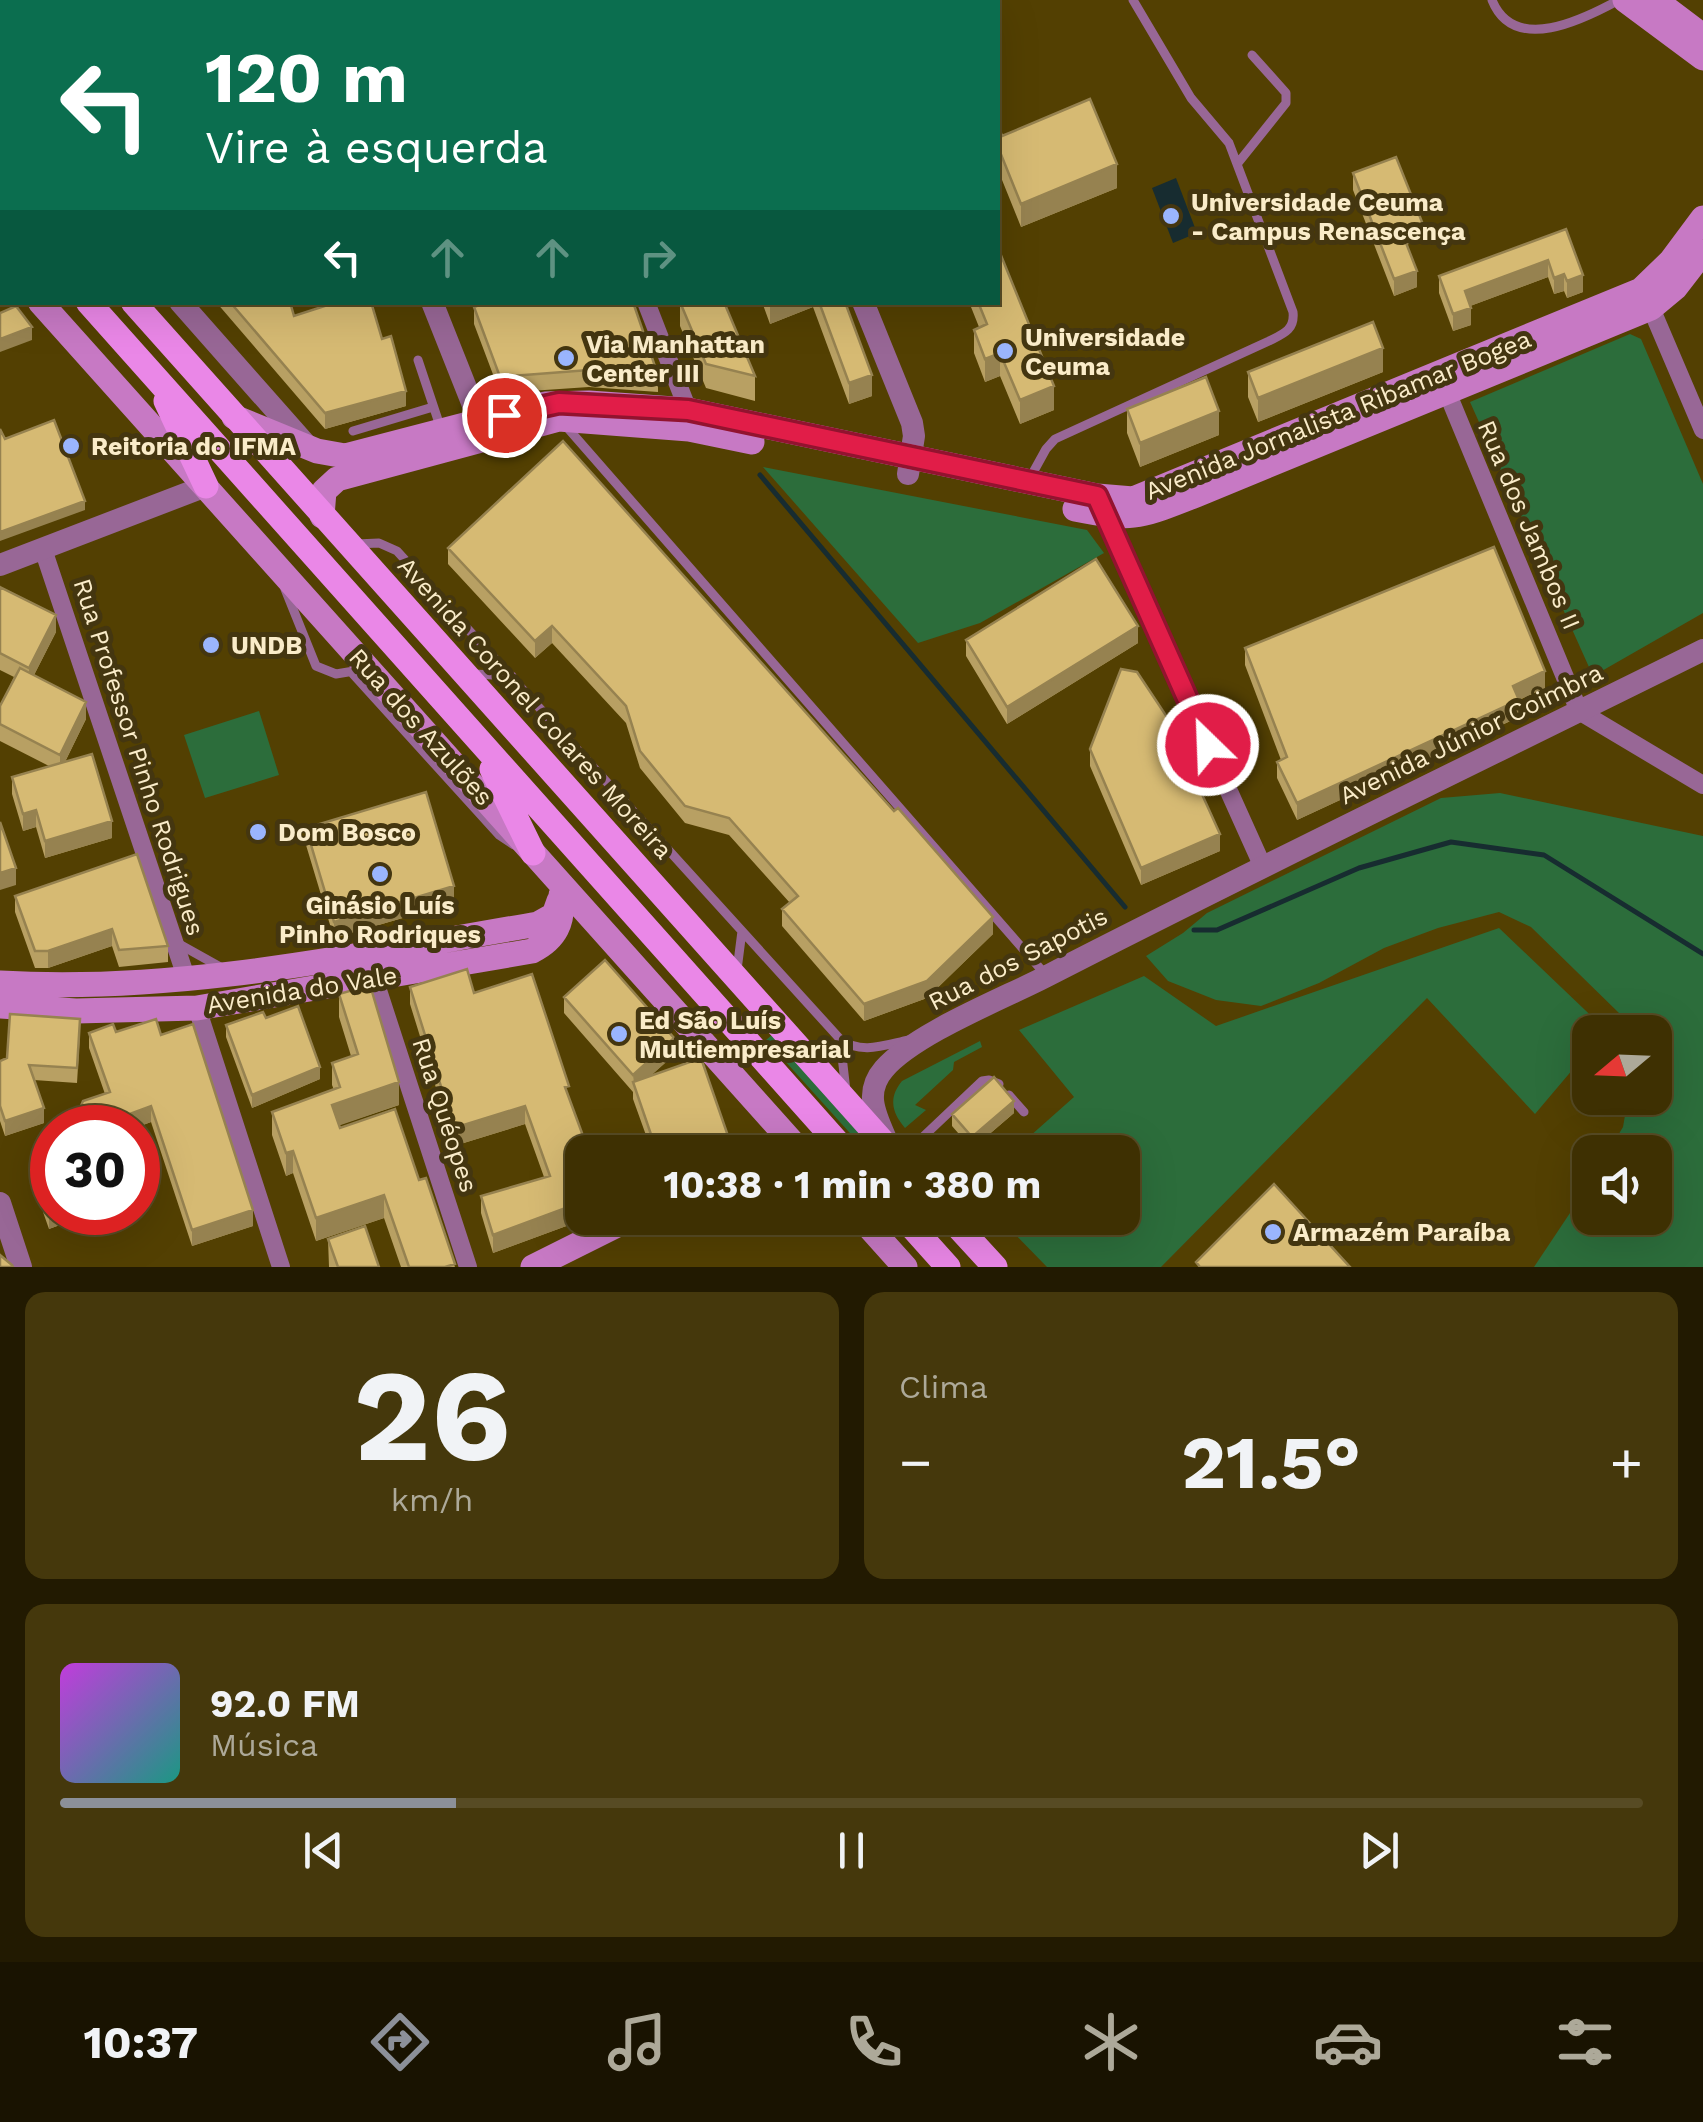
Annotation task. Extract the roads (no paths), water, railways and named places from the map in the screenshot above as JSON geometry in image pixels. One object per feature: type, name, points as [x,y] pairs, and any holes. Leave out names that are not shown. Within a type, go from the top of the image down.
[{"type":"main road","points":[[1622,0],[1703,58]]},
{"type":"main road","points":[[1655,0],[1703,36]]},
{"type":"main road","name":"Avenida Jornalista Ribamar Bogea","points":[[322,516],[324,491],[337,479],[559,403],[688,410],[909,466],[1101,506],[1144,496],[1641,290],[1671,262],[1703,218]]},
{"type":"main road","name":"Avenida Jornalista Ribamar Bogea","points":[[234,417],[308,448],[353,456],[442,432],[559,419],[688,429],[1028,482],[1138,518],[1651,308],[1675,288],[1703,252]]},
{"type":"main road","name":"Rua dos Azulões","points":[[43,305],[276,564],[358,667],[534,853],[560,888],[785,1135]]},
{"type":"main road","points":[[91,305],[831,1135]]},
{"type":"main road","name":"Avenida Coronel Colares Moreira","points":[[136,305],[877,1135]]},
{"type":"main road","points":[[152,374],[206,486]]},
{"type":"main road","points":[[477,738],[534,853]]},
{"type":"main road","name":"Avenida do Vale","points":[[0,983],[60,987],[233,975],[538,924],[554,916],[560,888]]},
{"type":"main road","name":"Avenida do Vale","points":[[0,1006],[76,1011],[198,1008],[532,951],[549,941],[558,927],[562,908],[560,888]]},
{"type":"main road","points":[[269,969],[323,987]]},
{"type":"main road","points":[[76,1011],[135,984]]},
{"type":"main road","points":[[533,1267],[597,1235]]},
{"type":"main road","points":[[876,1235],[906,1267]]},
{"type":"main road","points":[[919,1235],[948,1267]]},
{"type":"main road","points":[[966,1235],[995,1267]]},
{"type":"street","points":[[183,305],[308,448]]},
{"type":"street","points":[[433,305],[483,430]]},
{"type":"street","points":[[647,305],[688,410]]},
{"type":"street","points":[[864,305],[912,424],[909,466]]},
{"type":"street","points":[[1651,308],[1703,430]]},
{"type":"street","name":"Rua dos Jambos II","points":[[1446,392],[1579,711]]},
{"type":"street","points":[[0,565],[206,486]]},
{"type":"street","points":[[1101,506],[1263,867]]},
{"type":"street","name":"Rua Professor Pinho Rodrigues","points":[[43,549],[187,980]]},
{"type":"street","name":"Avenida Júnior Coimbra","points":[[1263,867],[1703,650]]},
{"type":"street","points":[[1579,711],[1703,785]]},
{"type":"street","name":"Rua dos Sapotis","points":[[884,1135],[875,1114],[873,1088],[888,1064],[932,1035],[1263,867]]},
{"type":"street","name":"Rua Quéopes","points":[[374,978],[468,1267]]},
{"type":"street","points":[[198,1008],[281,1267]]},
{"type":"street","points":[[0,1203],[22,1267]]},
{"type":"lane","points":[[1028,482],[1056,439],[1270,341],[1292,326],[1293,312],[1238,162],[1224,135],[1191,98],[1133,0]]},
{"type":"lane","points":[[1492,0],[1506,21],[1529,29],[1578,23],[1622,0]]},
{"type":"lane","points":[[1238,162],[1286,103],[1286,93],[1252,55]]},
{"type":"lane","points":[[418,360],[442,432]]},
{"type":"lane","points":[[353,431],[433,407]]},
{"type":"lane","points":[[559,419],[1047,976]]},
{"type":"lane","points":[[348,545],[379,543],[397,551],[840,1039],[852,1047],[867,1048],[932,1035]]},
{"type":"lane","points":[[276,564],[312,660],[324,672],[358,667]]},
{"type":"lane","points":[[464,673],[512,676]]},
{"type":"lane","points":[[736,978],[742,932]]},
{"type":"lane","points":[[174,942],[233,975]]},
{"type":"lane","points":[[840,1039],[847,1102]]},
{"type":"lane","points":[[925,1135],[982,1081],[996,1081],[1024,1112]]},
{"type":"water","points":[[1176,178],[1197,233],[1173,243],[1152,188]]},
{"type":"waterway","points":[[760,475],[1125,907]]},
{"type":"waterway","points":[[1194,930],[1217,930],[1359,868],[1451,842],[1544,855],[1703,954]]},
{"type":"place","name":"Universidade Ceuma - Campus Renascença","points":[[1171,216]]},
{"type":"place","name":"Universidade Ceuma","points":[[1005,351]]},
{"type":"place","name":"Via Manhattan Center III","points":[[566,358]]},
{"type":"place","name":"Reitoria do IFMA","points":[[71,446]]},
{"type":"place","name":"UNDB","points":[[211,645]]},
{"type":"place","name":"Dom Bosco","points":[[258,832]]},
{"type":"place","name":"Ginásio Luís Pinho Rodriques","points":[[380,874]]},
{"type":"place","name":"Ed São Luís Multiempresarial","points":[[619,1034]]},
{"type":"place","name":"Armazém Paraíba","points":[[1273,1232]]}]
